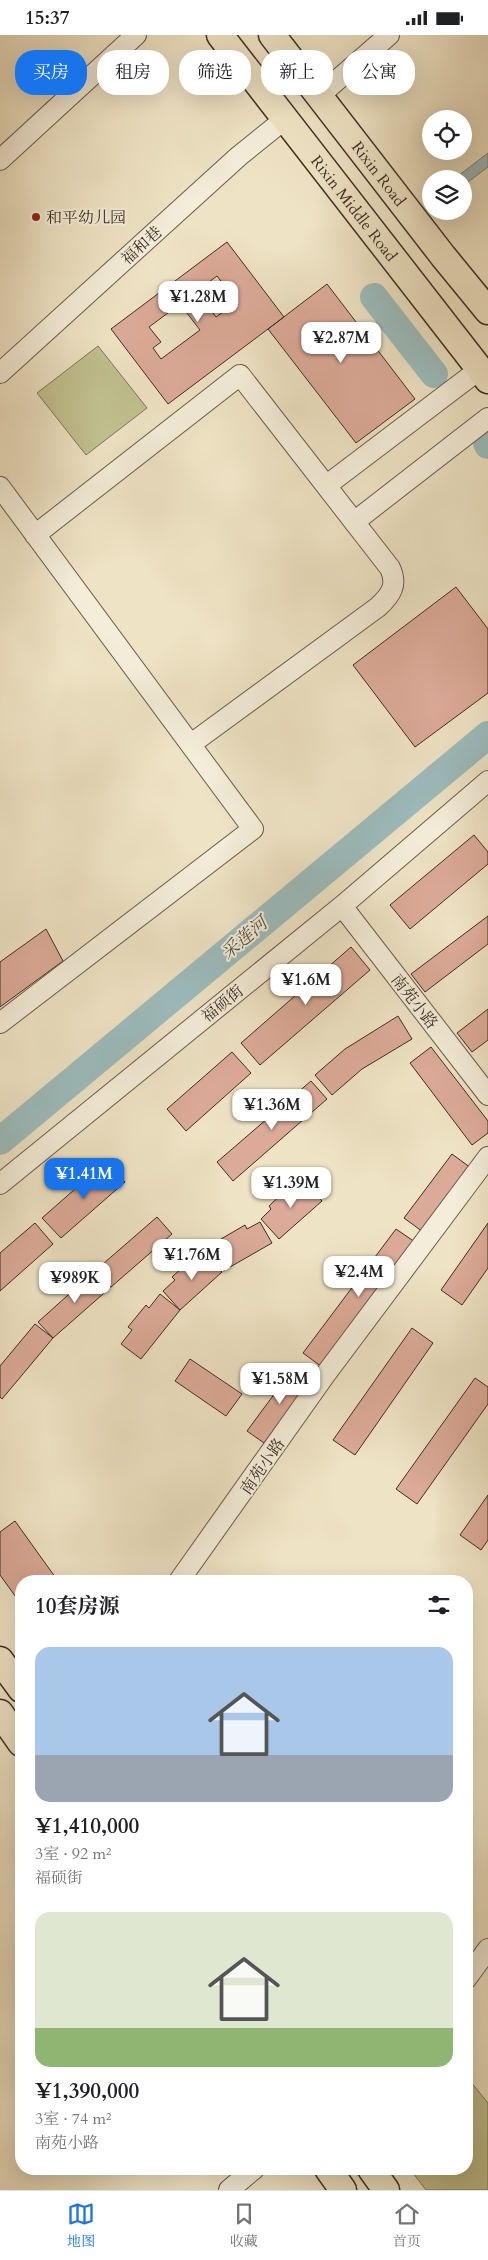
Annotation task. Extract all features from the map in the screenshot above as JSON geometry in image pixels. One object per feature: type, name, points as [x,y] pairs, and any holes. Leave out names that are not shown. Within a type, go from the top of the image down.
[{"type":"main road","name":"Rixin Middle Road","points":[[220,35],[484,375]]},
{"type":"main road","name":"Rixin Road","points":[[272,35],[488,311]]},
{"type":"main road","points":[[389,253],[402,264],[419,260],[426,250],[424,231]]},
{"type":"main road","points":[[0,1660],[15,1681]]},
{"type":"main road","points":[[0,1713],[15,1734]]},
{"type":"main road","points":[[332,2175],[343,2190]]},
{"type":"main road","points":[[375,2175],[386,2190]]},
{"type":"street","points":[[0,161],[136,35]]},
{"type":"street","points":[[319,96],[389,35]]},
{"type":"street","name":"福和巷","points":[[0,373],[239,156],[285,119]]},
{"type":"street","points":[[36,535],[240,375],[390,568],[394,585],[390,596],[378,607],[191,744]]},
{"type":"street","points":[[327,485],[484,375]]},
{"type":"street","points":[[354,522],[488,418]]},
{"type":"street","points":[[0,487],[253,829],[0,1023]]},
{"type":"street","name":"福硕街","points":[[0,1185],[342,906],[488,781]]},
{"type":"street","name":"南苑小路","points":[[342,906],[488,1095]]},
{"type":"street","name":"南苑小路","points":[[183,1575],[325,1375],[488,1157]]},
{"type":"street","points":[[473,1969],[488,1949]]},
{"type":"street","points":[[229,2190],[247,2175]]},
{"type":"green space","points":[[98,346],[147,408],[86,455],[37,393]]},
{"type":"green space","points":[[473,2085],[488,2103],[488,2190],[426,2190],[415,2175],[473,2175]]},
{"type":"water","points":[[488,153],[488,167],[472,179],[472,170],[466,170]]},
{"type":"building","points":[[227,242],[284,317],[168,404],[111,329]],"holes":[[[217,276],[237,302],[216,317],[197,291]],[[180,304],[200,330],[161,359],[153,348],[161,342],[149,327]]]},
{"type":"building","points":[[327,284],[415,399],[356,443],[268,329]]},
{"type":"building","points":[[456,587],[488,629],[488,693],[415,747],[353,665]]},
{"type":"building","points":[[474,835],[488,852],[488,864],[410,929],[390,905]]},
{"type":"building","points":[[488,916],[488,944],[425,992],[411,974]]},
{"type":"building","points":[[46,929],[63,961],[0,1007],[0,962]]},
{"type":"building","points":[[351,947],[370,970],[260,1065],[241,1043]]},
{"type":"building","points":[[488,1009],[488,1040],[472,1052],[457,1033]]},
{"type":"building","points":[[398,1016],[412,1039],[362,1069],[332,1095],[315,1075],[345,1049]]},
{"type":"building","points":[[431,1047],[488,1121],[488,1133],[472,1145],[410,1063]]},
{"type":"building","points":[[232,1052],[251,1073],[186,1131],[167,1109]]},
{"type":"building","points":[[311,1081],[327,1099],[233,1181],[217,1162]]},
{"type":"building","points":[[452,1154],[471,1168],[423,1232],[404,1218]]},
{"type":"building","points":[[107,1161],[125,1182],[61,1238],[42,1218]]},
{"type":"building","points":[[303,1180],[322,1201],[279,1239],[261,1219],[271,1209],[269,1206],[289,1187],[292,1190]]},
{"type":"building","points":[[157,1217],[172,1234],[111,1287],[96,1270]]},
{"type":"building","points":[[260,1222],[272,1243],[223,1271],[210,1250],[223,1243],[221,1239],[245,1225],[247,1229]]},
{"type":"building","points":[[35,1223],[53,1244],[0,1291],[0,1253]]},
{"type":"building","points":[[488,1223],[488,1268],[462,1305],[441,1290]]},
{"type":"building","points":[[396,1229],[415,1242],[322,1367],[303,1353]]},
{"type":"building","points":[[205,1254],[222,1272],[180,1310],[163,1291],[175,1280],[172,1277],[193,1258],[196,1261]]},
{"type":"building","points":[[96,1270],[111,1287],[53,1338],[38,1322]]},
{"type":"building","points":[[160,1294],[180,1310],[141,1359],[121,1344],[132,1330],[128,1327],[146,1305],[149,1308]]},
{"type":"building","points":[[35,1324],[53,1338],[2,1399],[0,1397],[0,1366]]},
{"type":"building","points":[[412,1328],[433,1343],[355,1455],[333,1440]]},
{"type":"building","points":[[190,1359],[242,1394],[226,1416],[175,1381]]},
{"type":"building","points":[[295,1366],[312,1378],[264,1443],[247,1431]]},
{"type":"building","points":[[475,1378],[488,1387],[488,1404],[417,1504],[396,1489]]},
{"type":"building","points":[[488,1495],[488,1540],[481,1550],[460,1535]]},
{"type":"building","points":[[15,1521],[54,1575],[15,1575],[15,1596],[0,1575],[0,1532]]},
{"type":"waterway","name":"采莲河","points":[[374,297],[434,374]]},
{"type":"waterway","name":"采莲河","points":[[0,1141],[488,735]]},
{"type":"place","name":"和平幼儿园","points":[[36,217]]}]
